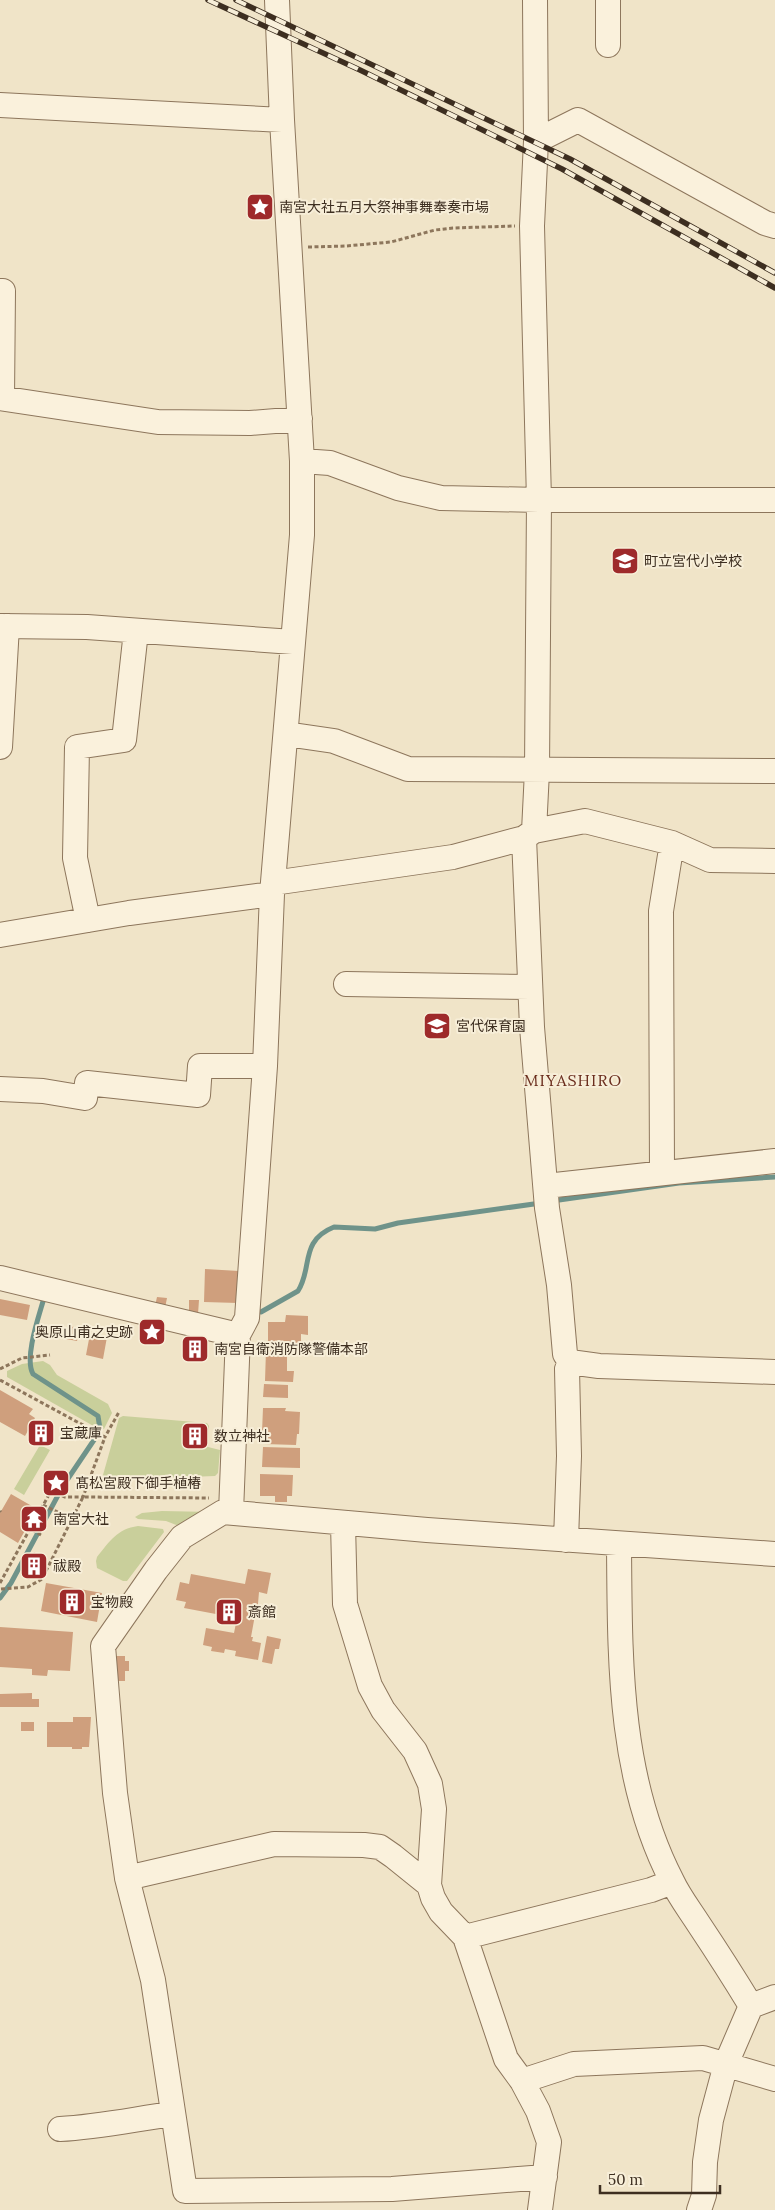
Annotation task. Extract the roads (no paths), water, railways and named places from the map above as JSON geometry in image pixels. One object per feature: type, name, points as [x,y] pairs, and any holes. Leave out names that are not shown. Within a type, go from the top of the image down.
[{"type":"street","points":[[277,0],[282,120],[302,461],[302,535],[272,889],[265,1066],[248,1318],[238,1335],[223,1512],[182,1537],[156,1570],[103,1646],[115,1794],[127,1878],[153,1980],[185,2191],[392,2190],[545,2177]]},
{"type":"street","points":[[535,0],[536,142],[532,226],[538,500],[537,771],[529,835],[530,987],[532,1037],[547,1196],[559,1285],[565,1354],[570,1362]]},
{"type":"street","points":[[608,0],[608,45]]},
{"type":"street","points":[[0,105],[282,120]]},
{"type":"street","points":[[536,142],[578,120],[775,226]]},
{"type":"street","points":[[0,291],[3,291],[1,398],[158,422],[250,423],[300,419]]},
{"type":"street","points":[[302,461],[330,463],[398,488],[441,498],[775,500]]},
{"type":"street","points":[[0,747],[3,626],[87,627],[293,642]]},
{"type":"street","points":[[88,920],[75,858],[77,748],[124,740],[136,631]]},
{"type":"street","points":[[286,734],[334,741],[408,769],[775,771]]},
{"type":"street","points":[[0,935],[453,857],[585,821],[672,843],[710,860],[775,861]]},
{"type":"street","points":[[662,1172],[661,911],[672,843]]},
{"type":"street","points":[[346,984],[530,987]]},
{"type":"street","points":[[0,1089],[42,1091],[85,1098],[87,1083],[198,1095],[200,1066],[265,1066]]},
{"type":"street","points":[[547,1196],[662,1172],[775,1161]]},
{"type":"street","points":[[0,1278],[238,1335]]},
{"type":"street","points":[[570,1362],[599,1366],[775,1372]]},
{"type":"street","points":[[566,1540],[569,1456],[567,1369],[570,1362]]},
{"type":"street","points":[[224,1505],[265,1517],[343,1524],[619,1545],[775,1554]]},
{"type":"street","points":[[343,1524],[345,1604],[370,1686],[384,1710],[415,1751],[430,1784],[434,1809],[429,1885],[433,1898],[441,1912],[466,1937],[506,2059],[522,2081],[538,2111],[549,2142],[540,2210]]},
{"type":"street","points":[[619,1545],[620,1627],[625,1723],[635,1779],[654,1841],[672,1882],[751,2006]]},
{"type":"street","points":[[127,1878],[274,1844],[364,1845],[380,1847],[429,1885]]},
{"type":"street","points":[[466,1937],[651,1890],[672,1882]]},
{"type":"street","points":[[699,2210],[704,2195],[705,2162],[711,2120],[726,2064],[751,2006],[775,1997]]},
{"type":"street","points":[[522,2081],[574,2064],[703,2058],[775,2079]]},
{"type":"street","points":[[60,2129],[82,2128],[172,2114]]},
{"type":"waterway","points":[[552,1201],[679,1183],[775,1177]]},
{"type":"waterway","points":[[261,1312],[298,1291],[305,1273],[311,1247],[323,1233],[334,1227],[375,1229],[398,1223],[541,1203]]},
{"type":"waterway","points":[[0,1598],[11,1583],[63,1486],[100,1429],[98,1416],[33,1374],[30,1358],[31,1348],[44,1298]]},
{"type":"railway","points":[[208,0],[360,70],[562,169],[775,288]]},
{"type":"railway","points":[[236,0],[570,159],[775,273]]},
{"type":"place","name":"南宮大社五月大祭神事舞奉奏市場","points":[[260,207]]},
{"type":"place","name":"町立宮代小学校","points":[[625,561]]},
{"type":"place","name":"宮代保育園","points":[[437,1026]]},
{"type":"place","name":"奥原山甫之史跡","points":[[152,1332]]},
{"type":"place","name":"南宮自衛消防隊警備本部","points":[[195,1349]]},
{"type":"place","name":"宝蔵庫","points":[[41,1433]]},
{"type":"place","name":"数立神社","points":[[195,1436]]},
{"type":"place","name":"髙松宮殿下御手植椿","points":[[56,1483]]},
{"type":"place","name":"南宮大社","points":[[34,1519]]},
{"type":"place","name":"祓殿","points":[[34,1566]]},
{"type":"place","name":"宝物殿","points":[[72,1602]]},
{"type":"place","name":"斎館","points":[[229,1612]]},
{"type":"district","name":"MIYASHIRO","points":[[573,1080]]}]
